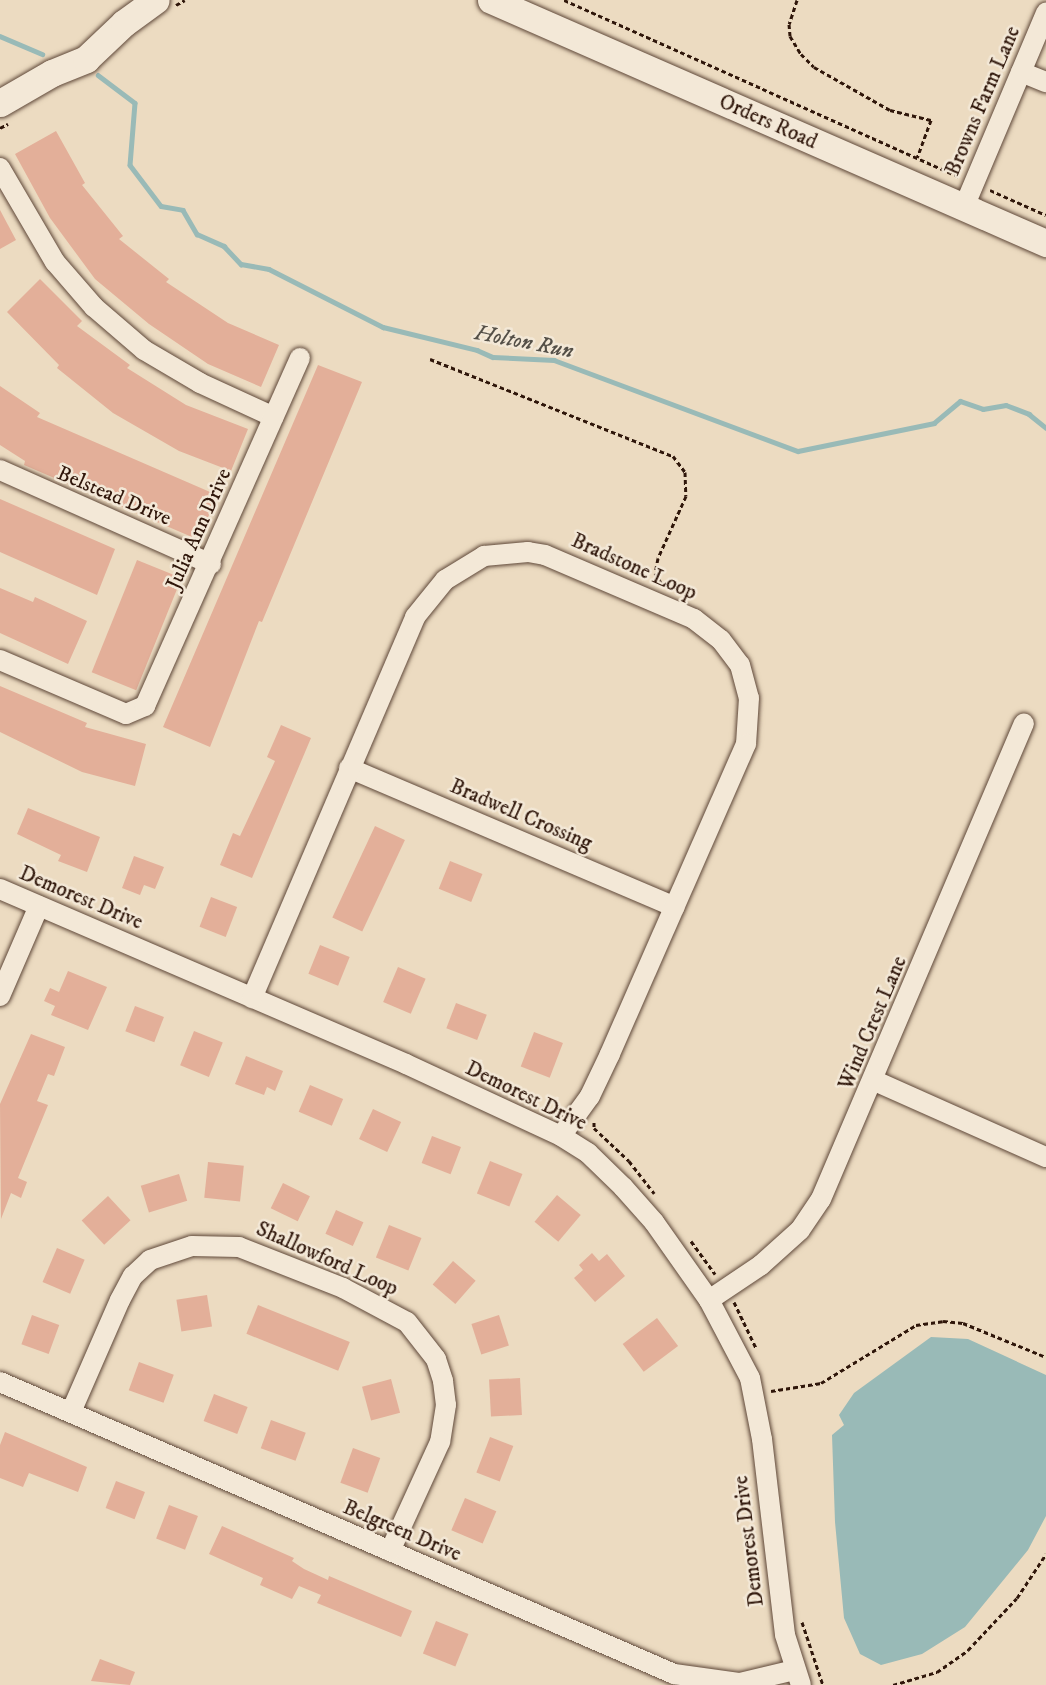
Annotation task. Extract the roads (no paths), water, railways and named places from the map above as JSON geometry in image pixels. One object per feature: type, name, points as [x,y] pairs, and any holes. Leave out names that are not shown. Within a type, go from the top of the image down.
[{"type":"street","points":[[52,73],[127,0]]},
{"type":"street","points":[[0,103],[52,73],[86,59],[124,23],[156,0]]},
{"type":"street","name":"Orders Road","points":[[491,0],[969,195],[1046,243]]},
{"type":"street","name":"Browns Farm Lane","points":[[969,195],[1046,13]]},
{"type":"street","points":[[1022,72],[1046,82]]},
{"type":"street","points":[[0,169],[55,262],[94,307],[144,350],[200,383],[274,417]]},
{"type":"street","name":"Julia Ann Drive","points":[[0,660],[126,714],[146,706],[211,564],[300,358]]},
{"type":"street","name":"Belstead Drive","points":[[0,470],[211,564]]},
{"type":"street","name":"Bradstone Loop","points":[[252,998],[415,617],[445,580],[483,556],[528,552],[556,560],[694,619],[731,651],[745,679],[750,718],[746,744],[590,1096],[561,1136]]},
{"type":"street","name":"Wind Crest Lane","points":[[717,1295],[761,1265],[800,1230],[816,1207],[875,1081],[1024,723]]},
{"type":"street","name":"Bradwell Crossing","points":[[349,768],[675,907]]},
{"type":"street","name":"Demorest Drive","points":[[0,889],[561,1136],[588,1153],[623,1187],[717,1295],[750,1378],[762,1439],[785,1635],[797,1677]]},
{"type":"street","points":[[0,996],[39,906]]},
{"type":"street","points":[[875,1081],[1046,1157]]},
{"type":"street","name":"Shallowford Loop","points":[[71,1412],[120,1300],[133,1276],[150,1260],[192,1246],[239,1247],[343,1288],[407,1322],[436,1359],[443,1381],[446,1405],[440,1442],[390,1551]]},
{"type":"street","name":"Belgreen Drive","points":[[0,1382],[674,1674],[740,1683],[797,1677]]},
{"type":"water","points":[[931,1337],[968,1339],[1046,1375],[1046,1516],[1028,1550],[965,1627],[922,1654],[881,1665],[860,1654],[844,1618],[835,1522],[832,1435],[844,1425],[839,1415],[854,1393]]},
{"type":"waterway","name":"Holton Run","points":[[0,36],[42,54]]},
{"type":"waterway","name":"Holton Run","points":[[98,75],[135,103],[130,165],[161,206],[183,210],[197,234],[224,246],[241,264],[269,269],[383,327],[477,350],[493,357],[554,360],[798,451],[934,423],[960,401],[983,409],[1006,405],[1029,414],[1046,428]]}]
